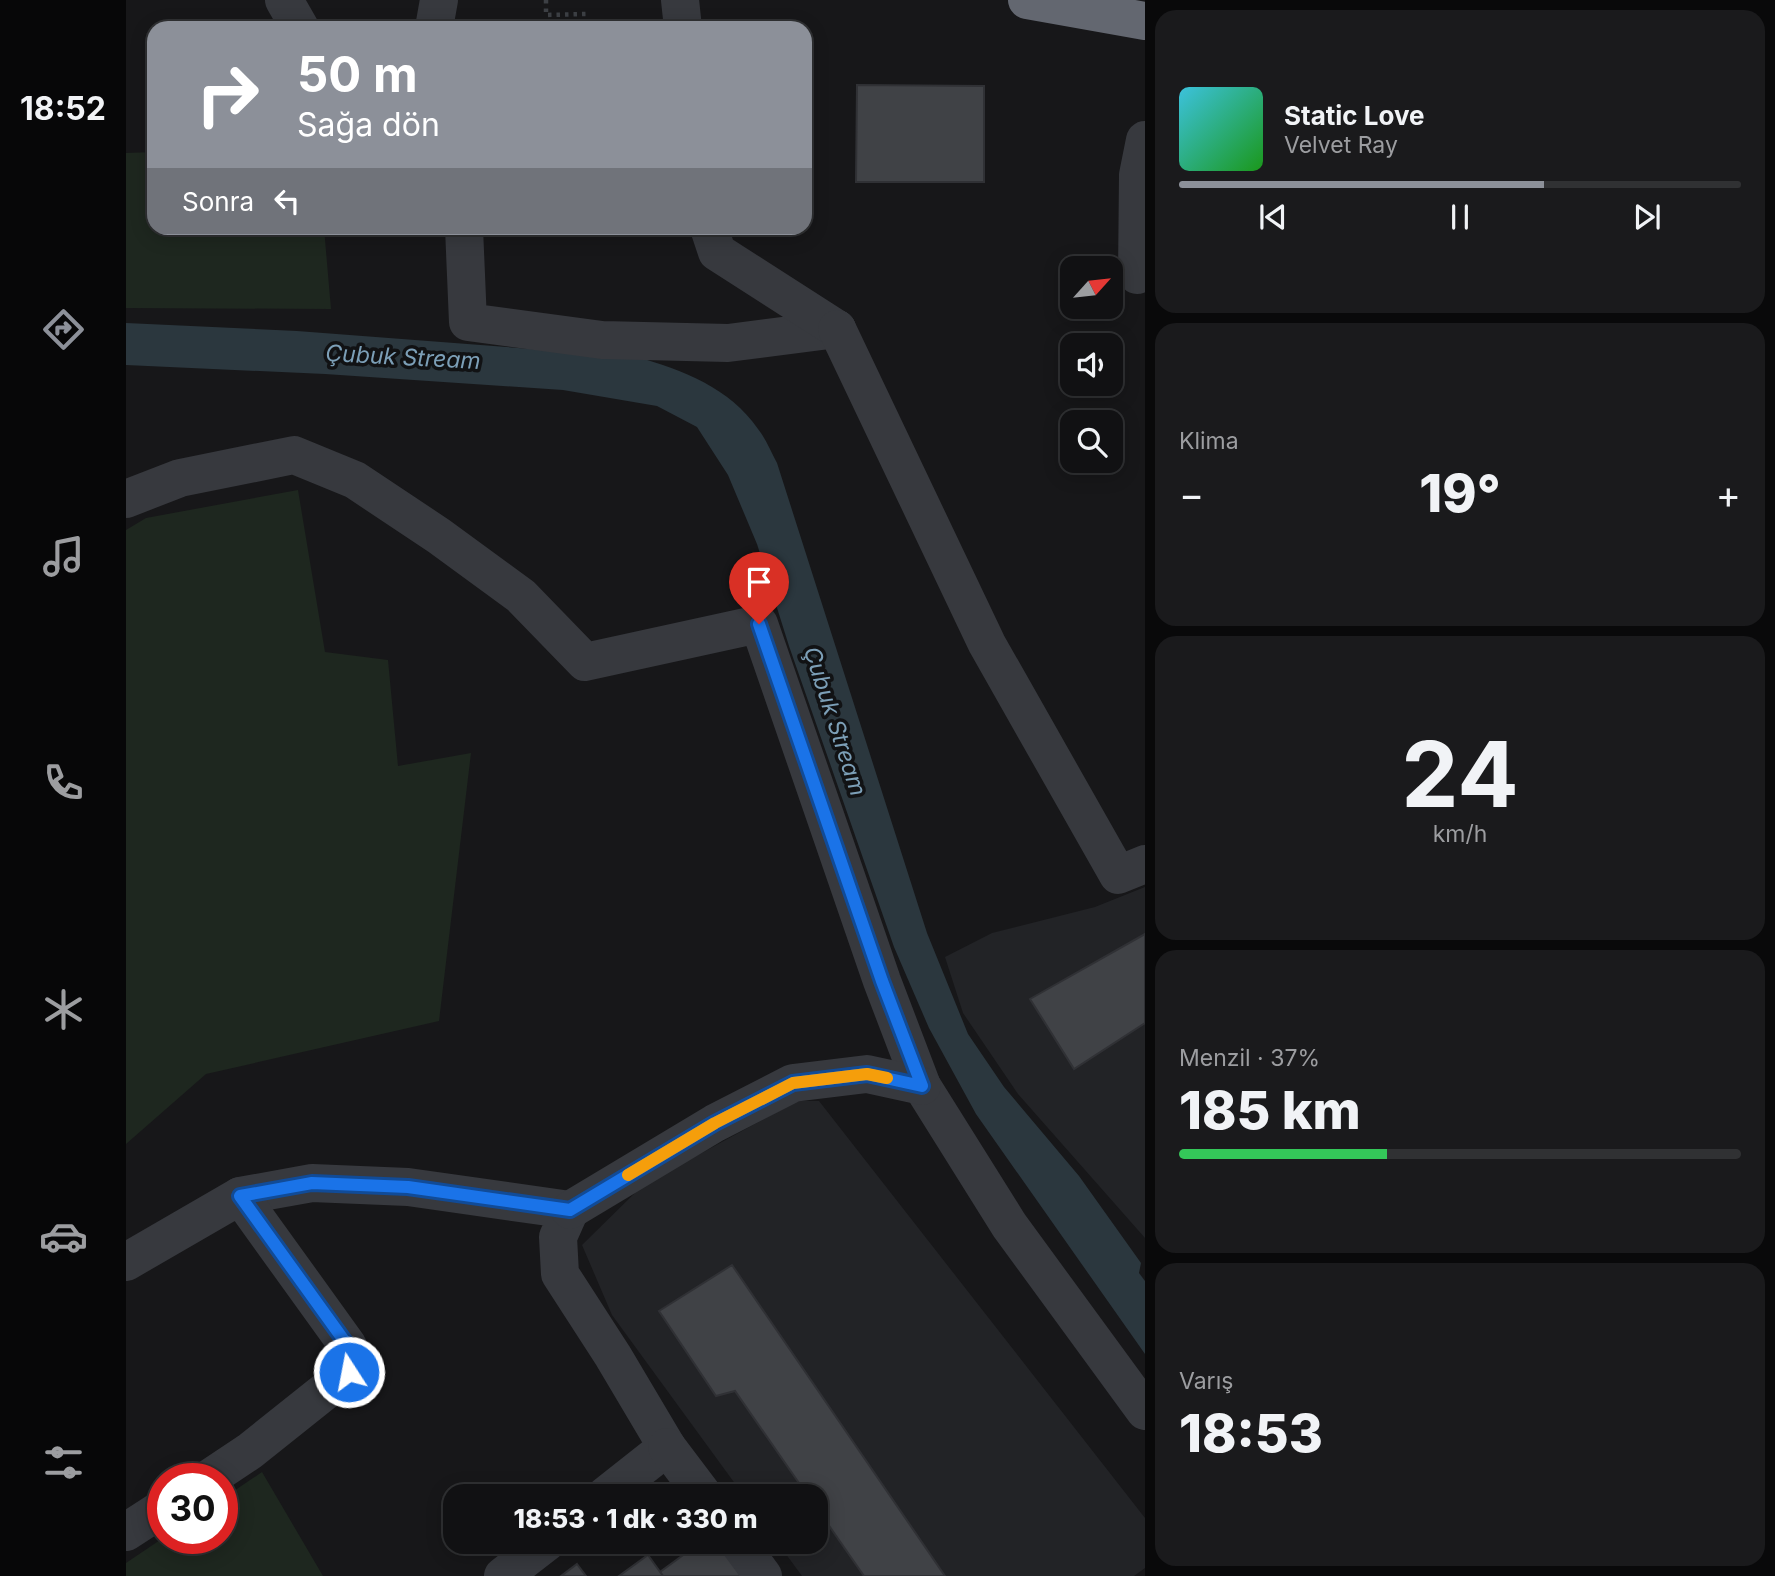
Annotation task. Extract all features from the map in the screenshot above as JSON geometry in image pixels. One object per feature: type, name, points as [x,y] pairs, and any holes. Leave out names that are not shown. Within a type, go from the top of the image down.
[{"type":"highway","points":[[1027,0],[1145,21]]},
{"type":"highway","points":[[1067,0],[1145,3]]},
{"type":"street","points":[[284,0],[296,21]]},
{"type":"street","points":[[435,21],[439,0]]},
{"type":"street","points":[[456,0],[457,21]]},
{"type":"street","points":[[680,0],[682,21]]},
{"type":"street","points":[[1137,275],[1143,164]]},
{"type":"street","points":[[464,235],[468,322],[602,340],[728,343],[837,329]]},
{"type":"street","points":[[711,235],[717,252],[837,329],[987,644],[1118,875],[1145,864]]},
{"type":"street","points":[[126,499],[180,478],[294,455],[355,480],[449,544],[521,596],[585,662],[759,624],[882,981],[922,1086],[1009,1225],[1145,1412]]},
{"type":"street","points":[[695,1484],[667,1447],[560,1274],[558,1237],[570,1210],[715,1123],[793,1083],[867,1074],[922,1086]]},
{"type":"street","points":[[126,1262],[240,1196],[312,1183],[408,1187],[570,1210]]},
{"type":"street","points":[[232,1463],[349,1372],[348,1346],[240,1196]]},
{"type":"street","points":[[620,1484],[667,1447]]},
{"type":"street","points":[[126,1532],[147,1518]]},
{"type":"street","points":[[503,1576],[531,1554]]},
{"type":"street","points":[[747,1554],[763,1576]]},
{"type":"path","points":[[546,0],[546,15],[586,14]]},
{"type":"shaded area","points":[[147,152],[147,235],[325,235],[331,309],[126,308],[126,153]]},
{"type":"shaded area","points":[[298,490],[325,652],[388,660],[398,766],[471,753],[439,1021],[206,1074],[126,1144],[126,530],[146,518]]},
{"type":"shaded area","points":[[1145,887],[1145,1238],[1018,1094],[963,1013],[945,957],[992,933],[1095,907]]},
{"type":"shaded area","points":[[797,1101],[819,1101],[1145,1518],[1145,1568],[1134,1576],[802,1576],[786,1554],[828,1554],[828,1484],[735,1484],[612,1315],[582,1245],[643,1185]]},
{"type":"shaded area","points":[[262,1472],[323,1576],[126,1576],[126,1563],[147,1549],[147,1554],[238,1554],[238,1488]]},
{"type":"water","name":"Çubuk Stream","points":[[126,323],[297,331],[637,357],[704,382],[734,402],[747,415],[777,463],[927,933],[968,1034],[1004,1087],[1079,1176],[1141,1263],[1139,1273],[1145,1281],[1145,1354],[976,1114],[929,1028],[894,947],[789,646],[757,544],[728,475],[697,427],[657,406],[563,390],[325,374],[126,365]]},
{"type":"building","points":[[857,85],[984,86],[984,182],[856,182]]},
{"type":"building","points":[[1145,934],[1145,1023],[1074,1069],[1030,999]]},
{"type":"building","points":[[732,1265],[945,1576],[864,1576],[828,1524],[828,1484],[800,1484],[735,1391],[716,1396],[659,1311]]},
{"type":"building","points":[[685,1554],[726,1554],[742,1576],[663,1576],[660,1572]]},
{"type":"building","points":[[648,1555],[663,1576],[619,1576]]},
{"type":"building","points":[[577,1564],[586,1576],[561,1576]]},
{"type":"slow traffic","points":[[628,1175],[715,1123],[793,1083],[867,1074],[887,1078]]},
{"type":"route","points":[[349,1372],[348,1346],[240,1196],[312,1183],[408,1187],[570,1210],[715,1123],[793,1083],[867,1074],[922,1086],[882,981],[759,624]]}]
